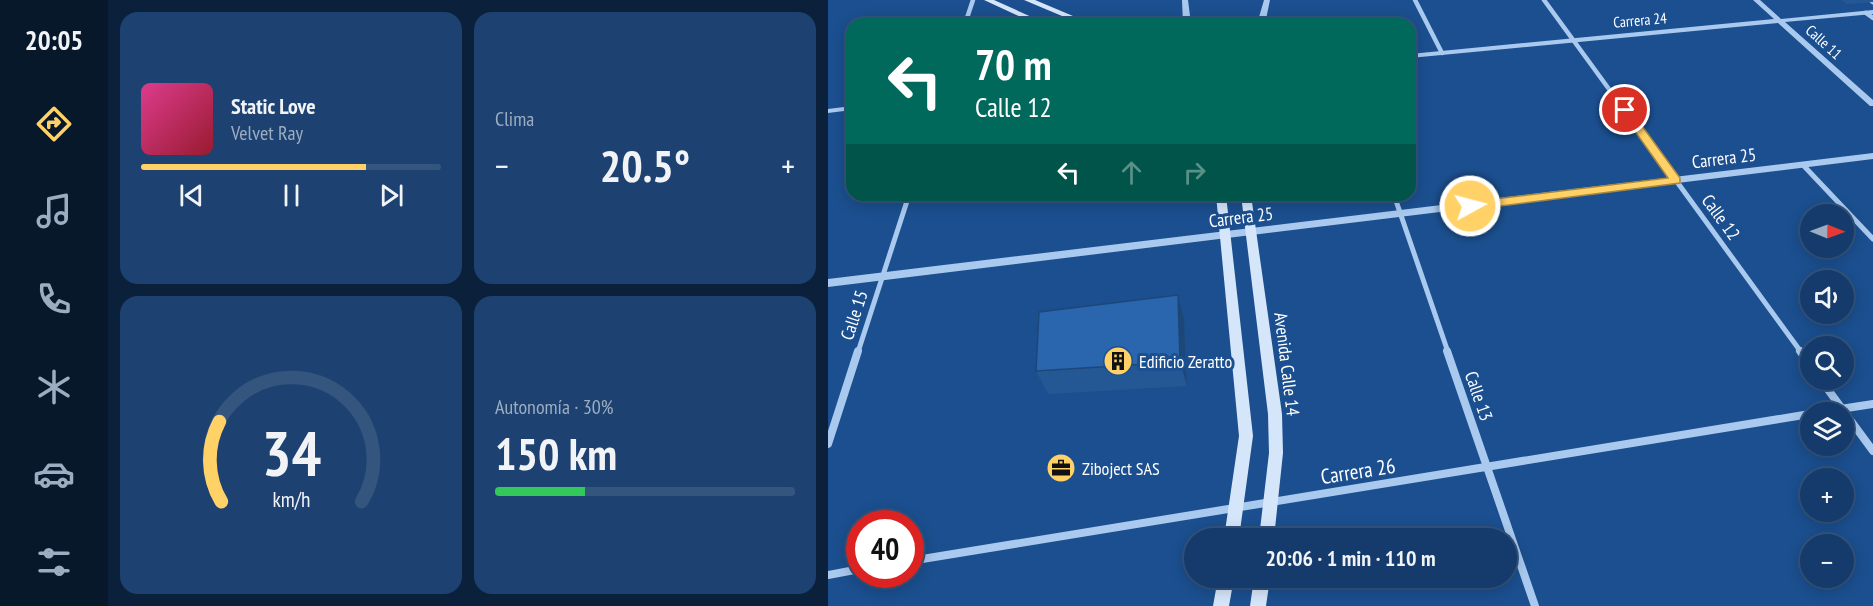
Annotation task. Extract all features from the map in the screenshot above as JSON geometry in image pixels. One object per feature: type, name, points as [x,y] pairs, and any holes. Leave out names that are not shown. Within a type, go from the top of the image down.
[{"type":"main road","points":[[988,0],[1030,18]]},
{"type":"main road","points":[[1028,0],[1073,18]]},
{"type":"main road","points":[[1222,201],[1246,436],[1233,528]]},
{"type":"main road","name":"Avenida Calle 14","points":[[1247,201],[1275,414],[1276,453],[1268,528]]},
{"type":"main road","points":[[1221,606],[1224,588]]},
{"type":"main road","points":[[1258,606],[1261,588]]},
{"type":"street","points":[[967,18],[973,0]]},
{"type":"street","points":[[1185,0],[1186,18]]},
{"type":"street","points":[[1262,18],[1268,0]]},
{"type":"street","points":[[1415,0],[1442,53]]},
{"type":"street","name":"Calle 12","points":[[1544,0],[1800,351]]},
{"type":"street","name":"Calle 11","points":[[1756,0],[1873,104]]},
{"type":"street","points":[[1869,12],[1873,18]]},
{"type":"street","name":"Carrera 24","points":[[1416,55],[1869,12]]},
{"type":"street","points":[[828,111],[846,109]]},
{"type":"street","name":"Carrera 25","points":[[828,283],[1873,156]]},
{"type":"street","points":[[1803,165],[1873,239]]},
{"type":"street","name":"Calle 15","points":[[828,444],[907,201]]},
{"type":"street","name":"Calle 13","points":[[1396,201],[1535,606]]},
{"type":"street","points":[[1829,390],[1838,402]]},
{"type":"street","points":[[1854,407],[1873,404]]},
{"type":"street","name":"Carrera 26","points":[[924,559],[1800,416]]},
{"type":"street","points":[[1854,424],[1873,451]]},
{"type":"street","points":[[828,574],[846,571]]},
{"type":"lane","points":[[1869,0],[1873,3]]},
{"type":"building","points":[[1178,295],[1180,362],[1036,371],[1039,312]]},
{"type":"place","name":"Edificio Zeratto","points":[[1118,361]]},
{"type":"place","name":"Ziboject SAS","points":[[1061,468]]},
{"type":"route","points":[[1470,206],[1676,180],[1625,110]]}]
